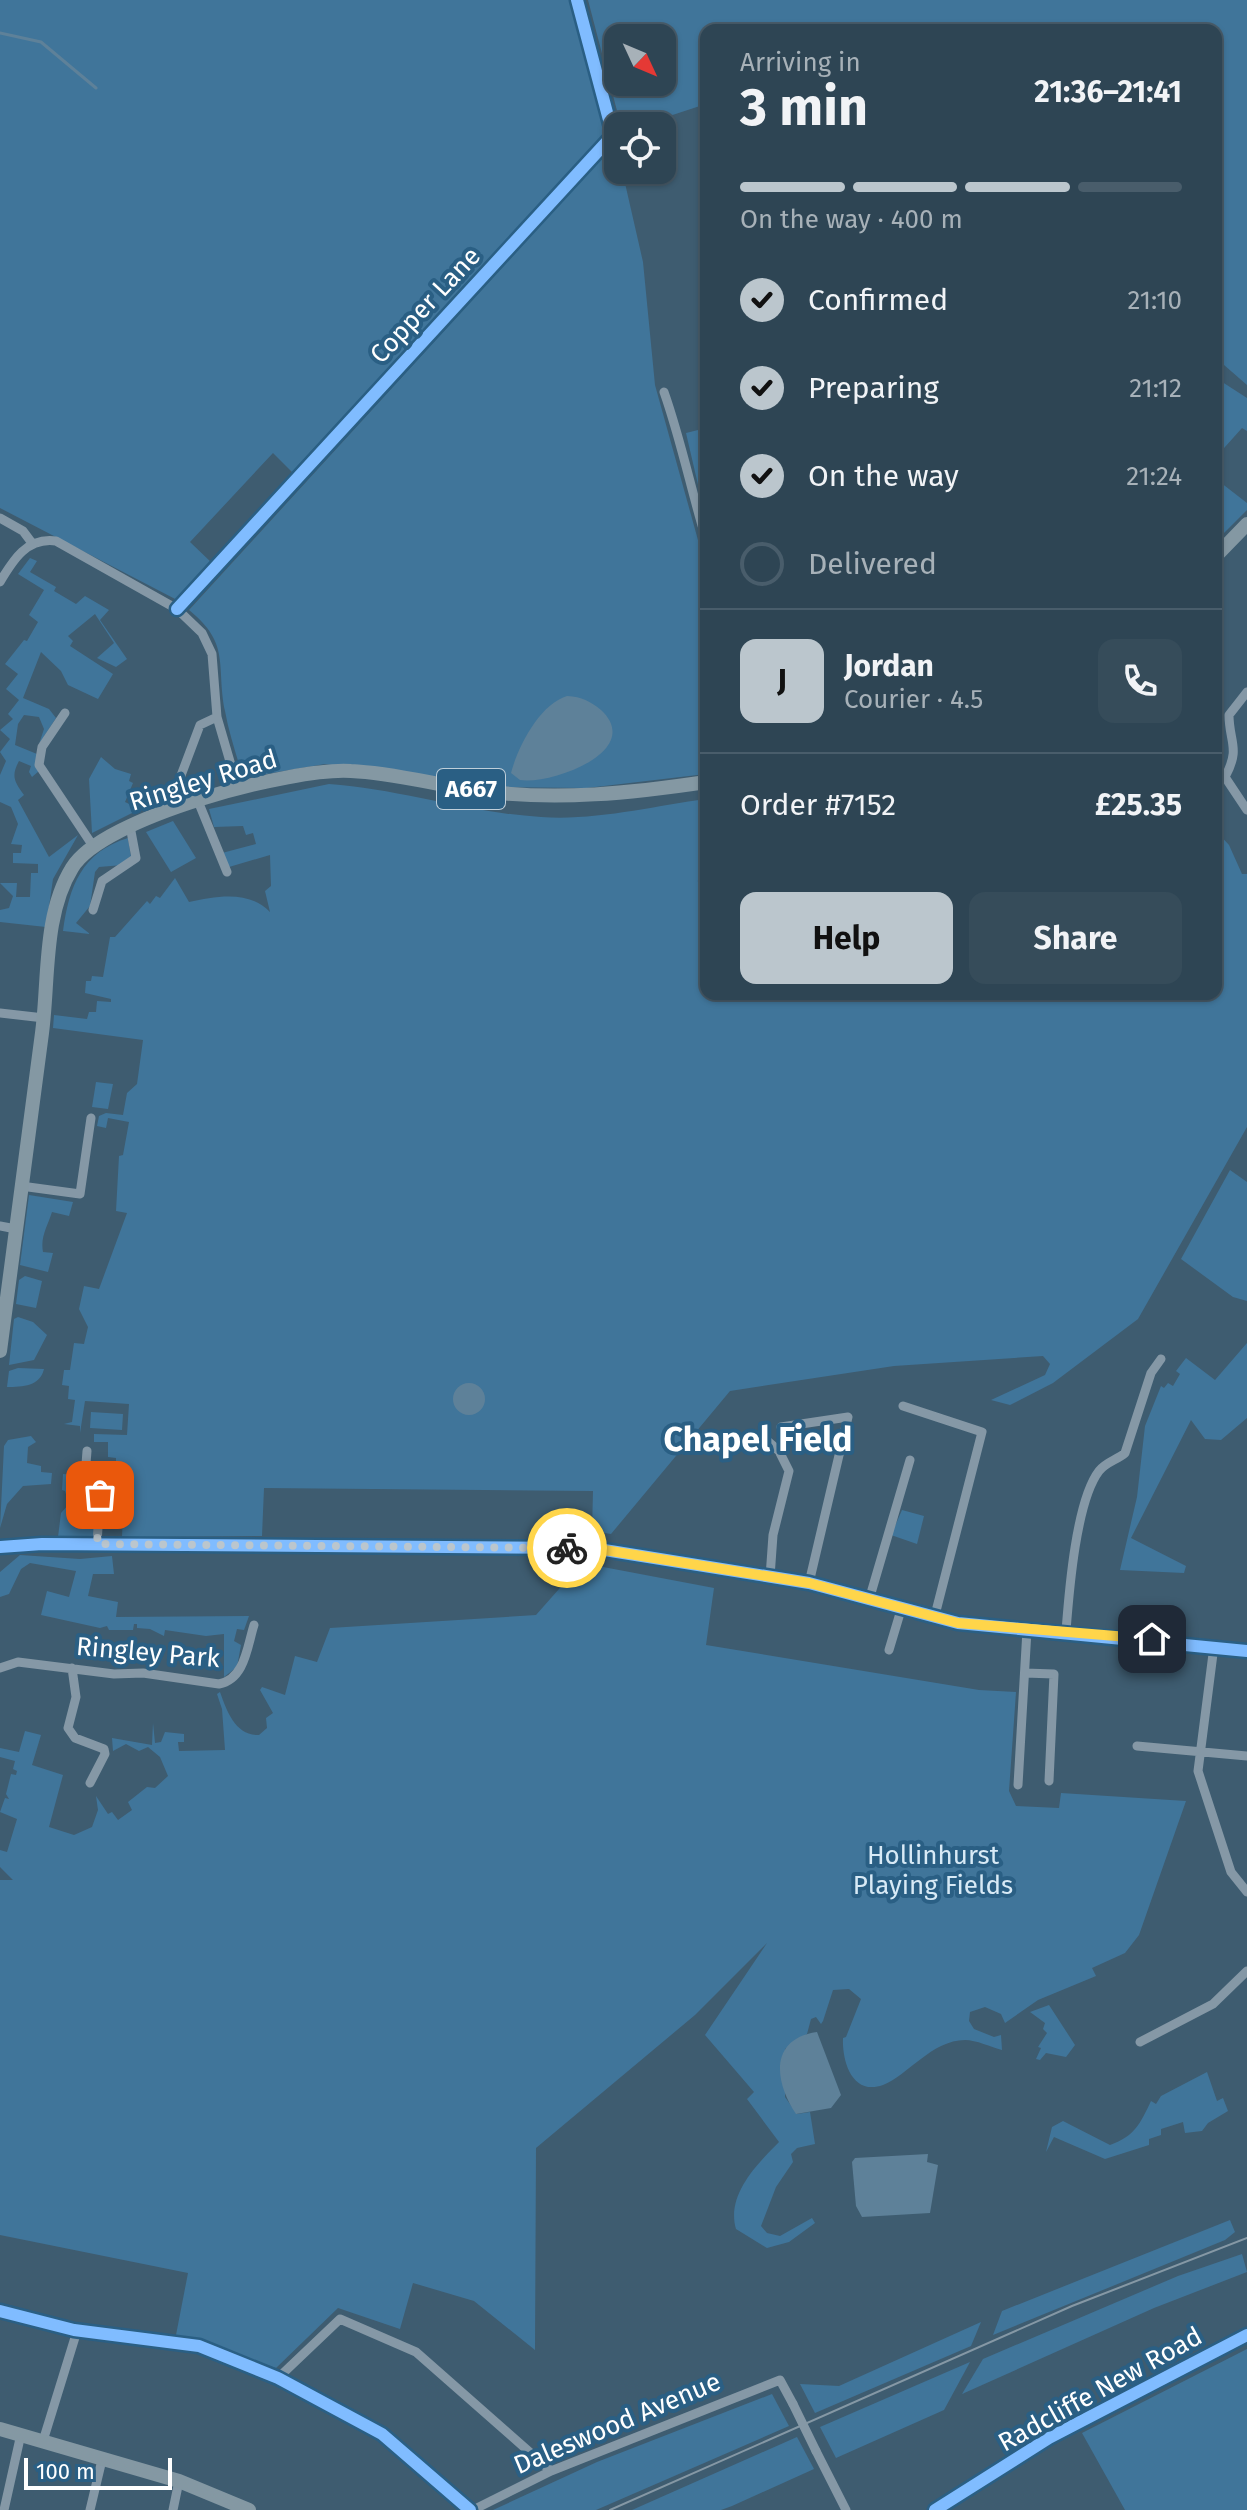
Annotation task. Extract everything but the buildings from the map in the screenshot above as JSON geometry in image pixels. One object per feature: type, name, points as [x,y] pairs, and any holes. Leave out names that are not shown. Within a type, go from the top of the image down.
[{"type":"main road","points":[[1222,550],[1247,524]]},
{"type":"main road","name":"Ringley Road","points":[[0,1351],[44,1018],[53,923],[71,869],[93,846],[130,826],[238,789],[348,770],[485,792],[530,794],[599,793],[700,783]]},
{"type":"main road","name":"Radcliffe New Road","points":[[935,2510],[1074,2423],[1247,2335]]},
{"type":"main road","points":[[0,2429],[179,2481],[249,2510]]},
{"type":"street","name":"Copper Lane","points":[[177,609],[613,135],[577,0]]},
{"type":"street","points":[[664,392],[679,432],[687,477],[700,519]]},
{"type":"street","points":[[0,518],[23,531],[32,543]]},
{"type":"street","points":[[0,582],[18,555],[32,543],[56,541],[177,609],[202,633],[212,654],[217,717],[238,789]]},
{"type":"street","points":[[1222,773],[1235,751],[1229,725],[1230,711],[1247,692]]},
{"type":"street","points":[[65,713],[42,747],[39,765],[93,846]]},
{"type":"street","points":[[174,809],[171,802],[200,725],[217,717]]},
{"type":"street","points":[[1222,776],[1247,810]]},
{"type":"street","points":[[198,801],[227,872]]},
{"type":"street","points":[[93,910],[102,881],[136,858],[130,826]]},
{"type":"street","points":[[0,1013],[44,1018]]},
{"type":"street","points":[[21,1186],[80,1194],[91,1118]]},
{"type":"street","points":[[0,1226],[16,1229]]},
{"type":"street","points":[[1066,1631],[1069,1568],[1095,1478],[1105,1464],[1125,1453],[1151,1373],[1161,1359]]},
{"type":"street","points":[[903,1406],[982,1432],[934,1619]]},
{"type":"street","points":[[781,1427],[848,1417],[809,1583]]},
{"type":"street","points":[[764,1433],[764,1438],[787,1460],[789,1471],[773,1535],[770,1577]]},
{"type":"street","points":[[87,1451],[85,1477],[96,1478],[100,1495],[97,1544]]},
{"type":"street","points":[[869,1600],[910,1460]]},
{"type":"street","points":[[0,1547],[97,1544],[592,1548],[809,1583],[934,1619],[1247,1651]]},
{"type":"street","points":[[889,1650],[901,1610]]},
{"type":"street","name":"Ringley Park","points":[[0,1668],[18,1662],[114,1674],[143,1673],[219,1684],[228,1682],[239,1673],[245,1637],[254,1625]]},
{"type":"street","points":[[1018,1785],[1027,1630]]},
{"type":"street","points":[[1214,1646],[1198,1771],[1231,1872],[1247,1892]]},
{"type":"street","points":[[72,1668],[76,1697],[68,1728],[75,1738],[104,1749],[105,1754],[90,1783]]},
{"type":"street","points":[[1025,1673],[1054,1674],[1049,1781]]},
{"type":"street","points":[[1137,1746],[1200,1749],[1247,1756]]},
{"type":"street","points":[[1140,2042],[1213,2004],[1247,1971]]},
{"type":"street","points":[[0,2311],[77,2331],[199,2346],[278,2378],[382,2434],[472,2510]]},
{"type":"street","points":[[278,2378],[340,2319],[416,2352],[551,2471]]},
{"type":"street","points":[[43,2441],[77,2331]]},
{"type":"street","name":"Daleswood Avenue","points":[[472,2510],[551,2471],[780,2380],[846,2510]]},
{"type":"street","points":[[4,2510],[21,2434]]},
{"type":"street","points":[[90,2510],[102,2460]]},
{"type":"street","points":[[173,2510],[179,2481]]},
{"type":"green space","points":[[0,0],[571,0],[604,135],[292,472],[273,453],[190,542],[213,564],[179,601],[0,508]]},
{"type":"green space","points":[[588,0],[1247,0],[1247,385],[1222,363],[1222,24],[700,24],[700,106],[676,114],[617,112],[613,96],[676,96],[676,24],[604,24],[604,61]]},
{"type":"green space","points":[[604,156],[604,184],[625,184],[643,262],[655,385],[700,547],[700,775],[587,788],[488,787],[325,764],[243,778],[227,720],[219,656],[211,634],[189,610]]},
{"type":"green space","points":[[1222,382],[1247,398],[1247,431],[1242,428],[1222,450]]},
{"type":"green space","points":[[700,430],[700,493],[686,433]]},
{"type":"green space","points":[[1222,484],[1247,503],[1247,510],[1222,535]]},
{"type":"green space","points":[[30,558],[37,561],[30,572],[56,587],[54,591],[76,604],[85,596],[109,610],[100,620],[127,659],[116,667],[97,658],[114,643],[95,614],[68,636],[73,641],[70,646],[113,674],[98,699],[68,685],[61,671],[41,652],[23,698],[49,709],[56,718],[39,744],[44,729],[39,717],[24,715],[18,724],[15,745],[37,754],[39,771],[32,777],[29,772],[31,766],[19,761],[15,778],[24,795],[18,800],[49,857],[78,835],[53,879],[46,927],[0,922],[0,910],[9,908],[13,896],[0,883],[17,883],[16,897],[30,897],[31,873],[38,873],[38,864],[13,863],[13,853],[21,853],[22,845],[11,844],[18,824],[11,807],[0,802],[0,775],[6,761],[0,752],[10,739],[0,730],[13,719],[8,714],[19,700],[6,689],[18,674],[5,664],[24,640],[27,641],[38,622],[29,615],[44,590],[18,574]]},
{"type":"green space","points":[[101,757],[115,769],[131,774],[129,781],[133,783],[125,802],[140,809],[92,833],[89,779]]},
{"type":"green space","points":[[329,784],[514,815],[561,818],[603,815],[700,800],[700,877],[697,882],[700,878],[700,1000],[1222,1000],[1222,837],[1229,845],[1242,874],[1247,874],[1247,1127],[1138,1319],[1053,1383],[1010,1405],[991,1400],[1045,1375],[1050,1364],[1043,1356],[894,1366],[730,1391],[611,1534],[592,1531],[593,1491],[264,1488],[262,1536],[122,1537],[124,1492],[116,1492],[116,1458],[108,1457],[108,1442],[94,1442],[94,1434],[127,1435],[129,1404],[85,1401],[80,1433],[80,1426],[64,1424],[72,1422],[75,1400],[68,1399],[69,1386],[62,1385],[64,1370],[70,1370],[74,1343],[84,1344],[88,1327],[79,1309],[84,1286],[99,1289],[127,1213],[116,1211],[119,1156],[123,1155],[129,1122],[108,1118],[106,1128],[97,1126],[99,1116],[106,1113],[123,1115],[127,1093],[137,1084],[143,1040],[53,1028],[54,1015],[87,1019],[89,1012],[96,1012],[97,1001],[111,1002],[111,999],[85,993],[86,981],[91,981],[92,976],[103,977],[110,937],[115,937],[147,901],[150,904],[156,896],[160,898],[175,878],[189,902],[232,896],[252,900],[270,912],[265,891],[271,886],[270,855],[229,867],[222,853],[256,844],[253,833],[246,835],[243,826],[214,827],[209,809]]},
{"type":"green space","points":[[173,821],[196,858],[171,872],[146,832]]},
{"type":"green space","points":[[128,838],[131,857],[123,865],[99,867],[95,872],[90,906],[76,923],[90,934],[63,931],[69,899],[80,873],[99,852]]},
{"type":"green space","points":[[96,1082],[113,1084],[108,1109],[92,1107]]},
{"type":"green space","points":[[1230,1170],[1247,1182],[1247,1301],[1233,1297],[1181,1259]]},
{"type":"green space","points":[[29,1195],[73,1202],[69,1216],[52,1212],[45,1231],[43,1252],[53,1253],[48,1272],[20,1265]]},
{"type":"green space","points":[[25,1276],[42,1281],[36,1308],[16,1304],[19,1280]]},
{"type":"green space","points":[[18,1317],[33,1322],[47,1335],[34,1360],[9,1365],[14,1319]]},
{"type":"green space","points":[[1247,1343],[1247,1418],[1221,1440],[1205,1439],[1191,1420],[1131,1538],[1186,1566],[1184,1573],[1120,1570],[1137,1497],[1145,1426],[1161,1386],[1164,1388],[1168,1383],[1173,1386],[1180,1374],[1176,1371],[1186,1358],[1215,1380]]},
{"type":"green space","points":[[18,1368],[44,1369],[35,1382],[7,1387],[9,1371]]},
{"type":"green space","points":[[91,1412],[123,1414],[122,1430],[90,1428]]},
{"type":"green space","points":[[31,1436],[36,1442],[28,1447],[27,1463],[41,1466],[41,1472],[52,1473],[51,1484],[23,1486],[7,1504],[0,1528],[4,1446],[8,1440]]},
{"type":"green space","points":[[63,1474],[75,1475],[75,1485],[91,1484],[95,1538],[58,1537],[61,1513],[69,1504],[62,1490]]},
{"type":"green space","points":[[902,1510],[924,1516],[917,1544],[891,1535]]},
{"type":"green space","points":[[20,1555],[80,1559],[112,1556],[114,1574],[93,1574],[88,1596],[118,1602],[116,1617],[249,1616],[244,1630],[237,1629],[234,1641],[241,1645],[237,1667],[224,1677],[224,1634],[206,1636],[165,1630],[164,1636],[150,1629],[137,1628],[137,1624],[134,1624],[133,1630],[109,1630],[107,1626],[100,1628],[41,1615],[47,1591],[69,1597],[76,1571],[30,1563],[21,1569],[9,1594],[0,1597],[0,1572]]},
{"type":"green space","name":"Hollinhurst Playing Fields","points":[[582,1563],[714,1588],[706,1645],[979,1690],[1016,1692],[1009,1791],[1016,1806],[1059,1808],[1061,1793],[1186,1801],[1139,1935],[1125,1953],[1092,1968],[1096,1976],[1038,2000],[1005,2023],[1001,2014],[985,2007],[970,2012],[969,2021],[974,2029],[994,2037],[1001,2035],[1002,2050],[969,2040],[953,2042],[931,2052],[883,2085],[872,2087],[856,2081],[844,2057],[843,2038],[861,1999],[849,1989],[833,1990],[821,2024],[816,2017],[811,2019],[807,2034],[785,2049],[785,2097],[797,2114],[810,2112],[815,2144],[797,2148],[791,2154],[793,2162],[776,2187],[761,2226],[767,2233],[780,2236],[812,2218],[815,2223],[789,2242],[767,2248],[736,2229],[735,2204],[746,2181],[779,2142],[747,2099],[754,2092],[705,2035],[767,1943],[695,2015],[536,2148],[535,2350],[474,2301],[413,2283],[400,2329],[338,2308],[276,2368],[176,2335],[188,2273],[0,2235],[0,1880],[13,1880],[0,1867],[0,1850],[7,1852],[17,1819],[0,1812],[5,1798],[9,1799],[6,1794],[11,1774],[16,1775],[17,1771],[13,1769],[15,1761],[0,1757],[0,1748],[19,1752],[25,1731],[41,1735],[32,1765],[63,1775],[49,1827],[74,1835],[92,1827],[98,1810],[96,1796],[108,1814],[112,1812],[118,1820],[132,1810],[128,1802],[147,1787],[155,1788],[168,1776],[160,1757],[148,1747],[139,1751],[126,1744],[113,1751],[112,1738],[152,1745],[153,1723],[155,1743],[161,1742],[165,1732],[184,1734],[184,1742],[178,1742],[179,1751],[225,1750],[222,1709],[217,1694],[220,1692],[229,1715],[238,1727],[244,1732],[259,1735],[267,1728],[266,1718],[273,1713],[260,1690],[262,1687],[285,1695],[295,1656],[317,1662],[330,1628],[536,1615]]},
{"type":"green space","points":[[1049,2005],[1075,2045],[1066,2057],[1046,2053],[1040,2060],[1036,2059],[1041,2048],[1038,2047],[1047,2033],[1043,2029],[1045,2023],[1030,2012]]},
{"type":"green space","points":[[1207,2072],[1217,2101],[1223,2098],[1228,2111],[1208,2123],[1202,2131],[1185,2133],[1183,2122],[1161,2129],[1161,2135],[1149,2139],[1149,2145],[1105,2159],[1054,2137],[1046,2152],[1052,2127],[1063,2121],[1110,2145],[1125,2138],[1136,2128],[1151,2101],[1156,2104],[1161,2096]]},
{"type":"green space","points":[[1230,2220],[1235,2232],[1225,2240],[993,2335],[1002,2311]]},
{"type":"green space","points":[[1242,2254],[1247,2272],[1154,2308],[962,2394],[983,2359],[1178,2276]]},
{"type":"green space","points":[[981,2322],[971,2346],[815,2413],[800,2384],[839,2386]]},
{"type":"green space","points":[[1247,2349],[1247,2510],[1125,2510],[1082,2433]]},
{"type":"green space","points":[[970,2362],[944,2410],[836,2458],[820,2427]]},
{"type":"green space","points":[[772,2394],[789,2426],[596,2510],[493,2510],[597,2462]]},
{"type":"green space","points":[[797,2437],[814,2469],[732,2506],[721,2510],[632,2510]]},
{"type":"shaded area","points":[[567,696],[586,700],[601,710],[611,725],[611,739],[603,751],[571,771],[552,777],[520,780],[511,773],[525,739],[539,717],[557,700]]},
{"type":"shaded area","points":[[469,1383],[480,1388],[485,1399],[480,1410],[469,1415],[458,1410],[453,1399],[458,1388]]},
{"type":"shaded area","points":[[817,2032],[841,2095],[831,2108],[796,2114],[784,2089],[780,2064],[790,2043]]},
{"type":"shaded area","points":[[928,2154],[927,2162],[938,2165],[930,2213],[862,2217],[856,2206],[852,2162],[855,2158]]},
{"type":"waterway","points":[[0,33],[41,42],[96,88]]},
{"type":"tram line","points":[[610,2510],[1072,2306],[1247,2238]]},
{"type":"cycle path","points":[[177,609],[613,135],[577,0]]},
{"type":"cycle path","points":[[0,1547],[42,1544],[592,1548],[809,1583],[958,1623],[1247,1651]]},
{"type":"cycle path","points":[[0,2311],[74,2330],[199,2346],[278,2378],[382,2434],[470,2510]]},
{"type":"cycle path","points":[[935,2510],[1049,2438],[1247,2335]]},
{"type":"way so far","points":[[100,1495],[97,1544],[567,1548]]},
{"type":"district","name":"Chapel Field","points":[[758,1439]]},
{"type":"route","points":[[567,1548],[592,1548],[809,1583],[958,1623],[1152,1639]]}]
